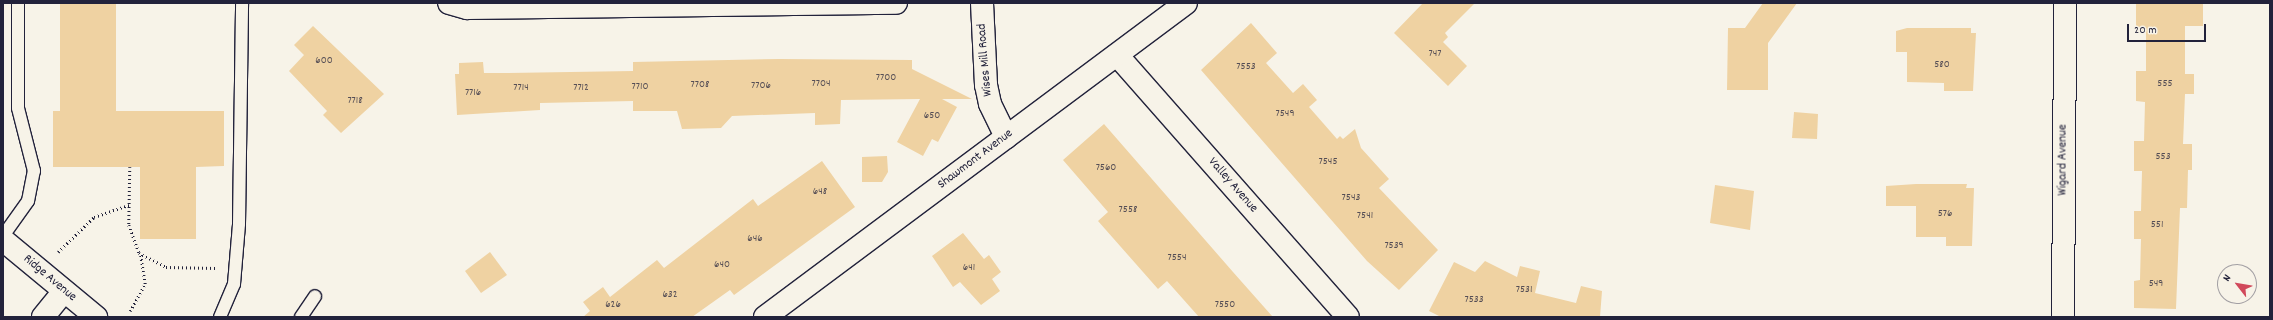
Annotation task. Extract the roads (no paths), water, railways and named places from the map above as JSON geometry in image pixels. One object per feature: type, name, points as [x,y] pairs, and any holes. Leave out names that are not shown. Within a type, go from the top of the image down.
[{"type":"street","points":[[449,3],[467,8],[896,3]]},
{"type":"street","name":"Wises Mill Road","points":[[982,3],[986,85],[990,104],[1006,137]]},
{"type":"street","name":"Shawmont Avenue","points":[[765,317],[1186,3]]},
{"type":"street","name":"Wigard Avenue","points":[[2063,317],[2065,3]]},
{"type":"street","name":"Valley Avenue","points":[[1117,55],[1348,317]]},
{"type":"street","name":"Ridge Avenue","points":[[3,240],[96,317]]},
{"type":"street","points":[[43,317],[64,291]]},
{"type":"lane","points":[[3,236],[28,201],[34,171],[18,108],[18,3]]},
{"type":"lane","points":[[220,317],[234,284],[240,224],[242,3]]},
{"type":"lane","points":[[301,317],[315,296]]}]
